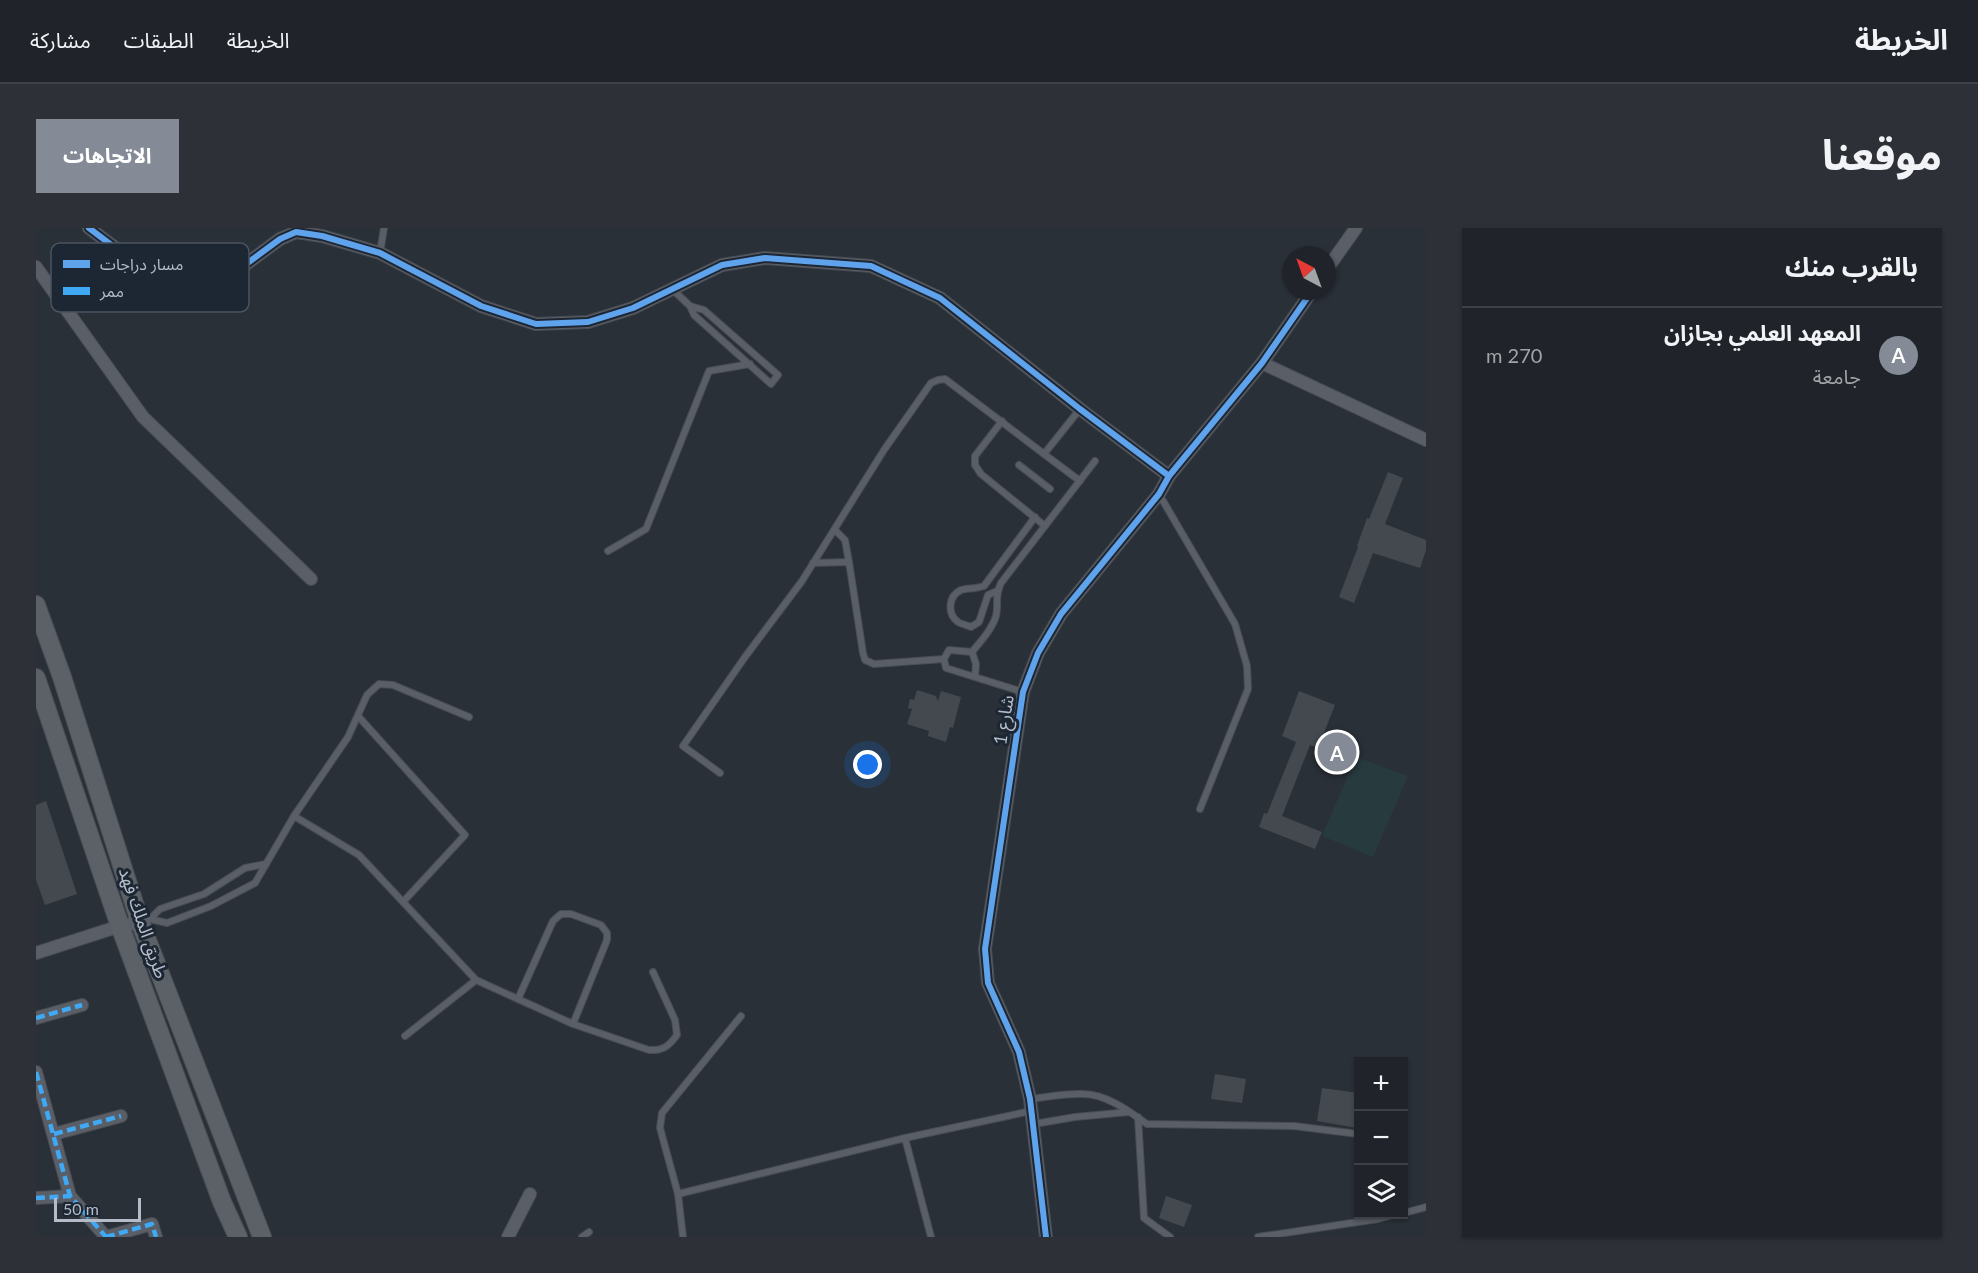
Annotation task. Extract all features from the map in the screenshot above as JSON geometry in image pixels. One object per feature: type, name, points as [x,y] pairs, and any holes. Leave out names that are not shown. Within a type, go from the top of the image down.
[{"type":"main road","name":"طريق الملك فهد","points":[[36,605],[145,921],[262,1237]]},
{"type":"main road","name":"طريق الملك فهد","points":[[36,678],[120,926],[222,1202],[238,1237]]},
{"type":"street","points":[[89,228],[109,243]]},
{"type":"street","points":[[1336,256],[1356,228]]},
{"type":"street","points":[[249,262],[280,239],[296,232],[322,236],[380,253],[481,306],[536,324],[588,322],[633,308],[722,265],[765,258],[871,266],[940,298],[1169,476]]},
{"type":"street","points":[[36,267],[51,288]]},
{"type":"street","name":"شارع 1","points":[[1046,1237],[1031,1105],[1018,1052],[988,983],[985,948],[1023,692],[1038,653],[1061,614],[1159,494],[1169,476],[1262,363],[1306,300]]},
{"type":"street","points":[[68,312],[143,417],[311,579]]},
{"type":"street","points":[[1262,363],[1426,440]]},
{"type":"street","points":[[36,953],[120,926],[145,921]]},
{"type":"street","points":[[36,1018],[82,1005]]},
{"type":"street","points":[[36,1075],[70,1196],[106,1237],[152,1224],[156,1237]]},
{"type":"street","points":[[54,1134],[121,1116]]},
{"type":"street","points":[[508,1237],[530,1194]]},
{"type":"street","points":[[36,1198],[70,1196]]},
{"type":"lane","points":[[380,253],[384,228]]},
{"type":"lane","points":[[672,289],[690,306],[694,315],[771,384],[778,375],[704,310],[690,306]]},
{"type":"lane","points":[[608,550],[646,529],[709,371],[750,364]]},
{"type":"lane","points":[[720,773],[683,746],[835,531],[884,450],[930,383],[945,380],[1080,481]]},
{"type":"lane","points":[[1044,454],[1080,409]]},
{"type":"lane","points":[[1002,421],[975,456],[975,465],[981,474],[1045,526]]},
{"type":"lane","points":[[972,652],[988,632],[997,614],[997,591],[1001,583],[1095,461]]},
{"type":"lane","points":[[1019,465],[1050,489]]},
{"type":"lane","points":[[1159,494],[1235,624],[1247,666],[1248,689],[1200,809]]},
{"type":"lane","points":[[997,591],[988,595],[980,622],[971,627],[958,623],[951,613],[950,601],[957,592],[984,586],[1035,517]]},
{"type":"lane","points":[[835,531],[845,540],[866,660],[873,664],[944,659]]},
{"type":"lane","points":[[813,563],[849,562]]},
{"type":"lane","points":[[972,652],[949,651],[944,659],[945,668],[1023,692]]},
{"type":"lane","points":[[972,652],[976,664],[975,677]]},
{"type":"lane","points":[[145,921],[167,923],[211,906],[255,883],[294,816],[348,737],[367,695],[379,684],[393,685],[469,717]]},
{"type":"lane","points":[[358,716],[465,835],[403,902]]},
{"type":"lane","points":[[294,816],[359,855],[476,980],[573,1024],[649,1050],[661,1051],[676,1035],[675,1020],[653,972]]},
{"type":"lane","points":[[145,921],[160,909],[204,894],[245,868],[266,864]]},
{"type":"lane","points":[[204,894],[211,906]]},
{"type":"lane","points":[[518,999],[553,921],[561,914],[572,914],[601,924],[607,933],[608,940],[573,1024]]},
{"type":"lane","points":[[405,1036],[476,980]]},
{"type":"lane","points":[[683,1237],[678,1194],[660,1128],[662,1113],[741,1016]]},
{"type":"lane","points":[[678,1194],[1083,1094],[1100,1096],[1147,1124],[1294,1126],[1354,1133]]},
{"type":"lane","points":[[1034,1124],[1075,1117],[1129,1112]]},
{"type":"lane","points":[[1138,1117],[1144,1218],[1170,1237]]},
{"type":"lane","points":[[905,1138],[931,1237]]},
{"type":"lane","points":[[1408,1212],[1426,1207]]},
{"type":"lane","points":[[1258,1237],[1366,1219]]},
{"type":"lane","points":[[582,1237],[589,1232]]},
{"type":"green space","points":[[1356,757],[1408,776],[1373,857],[1322,836]]},
{"type":"building","points":[[1388,472],[1403,478],[1385,524],[1426,540],[1426,550],[1420,568],[1373,553],[1354,603],[1339,597],[1367,518],[1369,519]]},
{"type":"building","points":[[917,690],[936,696],[938,701],[941,691],[961,697],[953,728],[950,727],[946,742],[928,736],[929,731],[907,724],[912,709],[908,708],[910,699],[914,700]]},
{"type":"building","points":[[1299,691],[1335,705],[1318,748],[1310,745],[1282,816],[1322,832],[1315,849],[1259,827],[1264,813],[1267,814],[1296,742],[1282,736]]},
{"type":"building","points":[[46,801],[77,894],[45,905],[36,880],[36,805]]},
{"type":"building","points":[[1215,1074],[1246,1079],[1242,1103],[1211,1099]]},
{"type":"building","points":[[1322,1088],[1354,1092],[1354,1127],[1317,1121]]},
{"type":"building","points":[[1166,1196],[1192,1205],[1184,1227],[1159,1218]]},
{"type":"marked path","points":[[36,1018],[82,1005]]},
{"type":"marked path","points":[[36,1072],[70,1196],[106,1237]]},
{"type":"marked path","points":[[54,1134],[121,1116]]},
{"type":"marked path","points":[[36,1198],[70,1196]]},
{"type":"marked path","points":[[106,1237],[152,1224],[156,1237]]},
{"type":"cycle path","points":[[89,228],[109,243]]},
{"type":"cycle path","points":[[249,262],[280,239],[296,232],[322,236],[380,253],[481,306],[536,324],[588,322],[633,308],[722,265],[765,258],[871,266],[940,298],[1169,476]]},
{"type":"cycle path","points":[[1046,1237],[1030,1099],[1019,1052],[988,983],[985,949],[1023,692],[1038,653],[1061,614],[1159,494],[1169,476],[1262,363],[1306,300]]},
{"type":"place","name":"المعهد العلمي بجازان","points":[[1337,752]]}]
